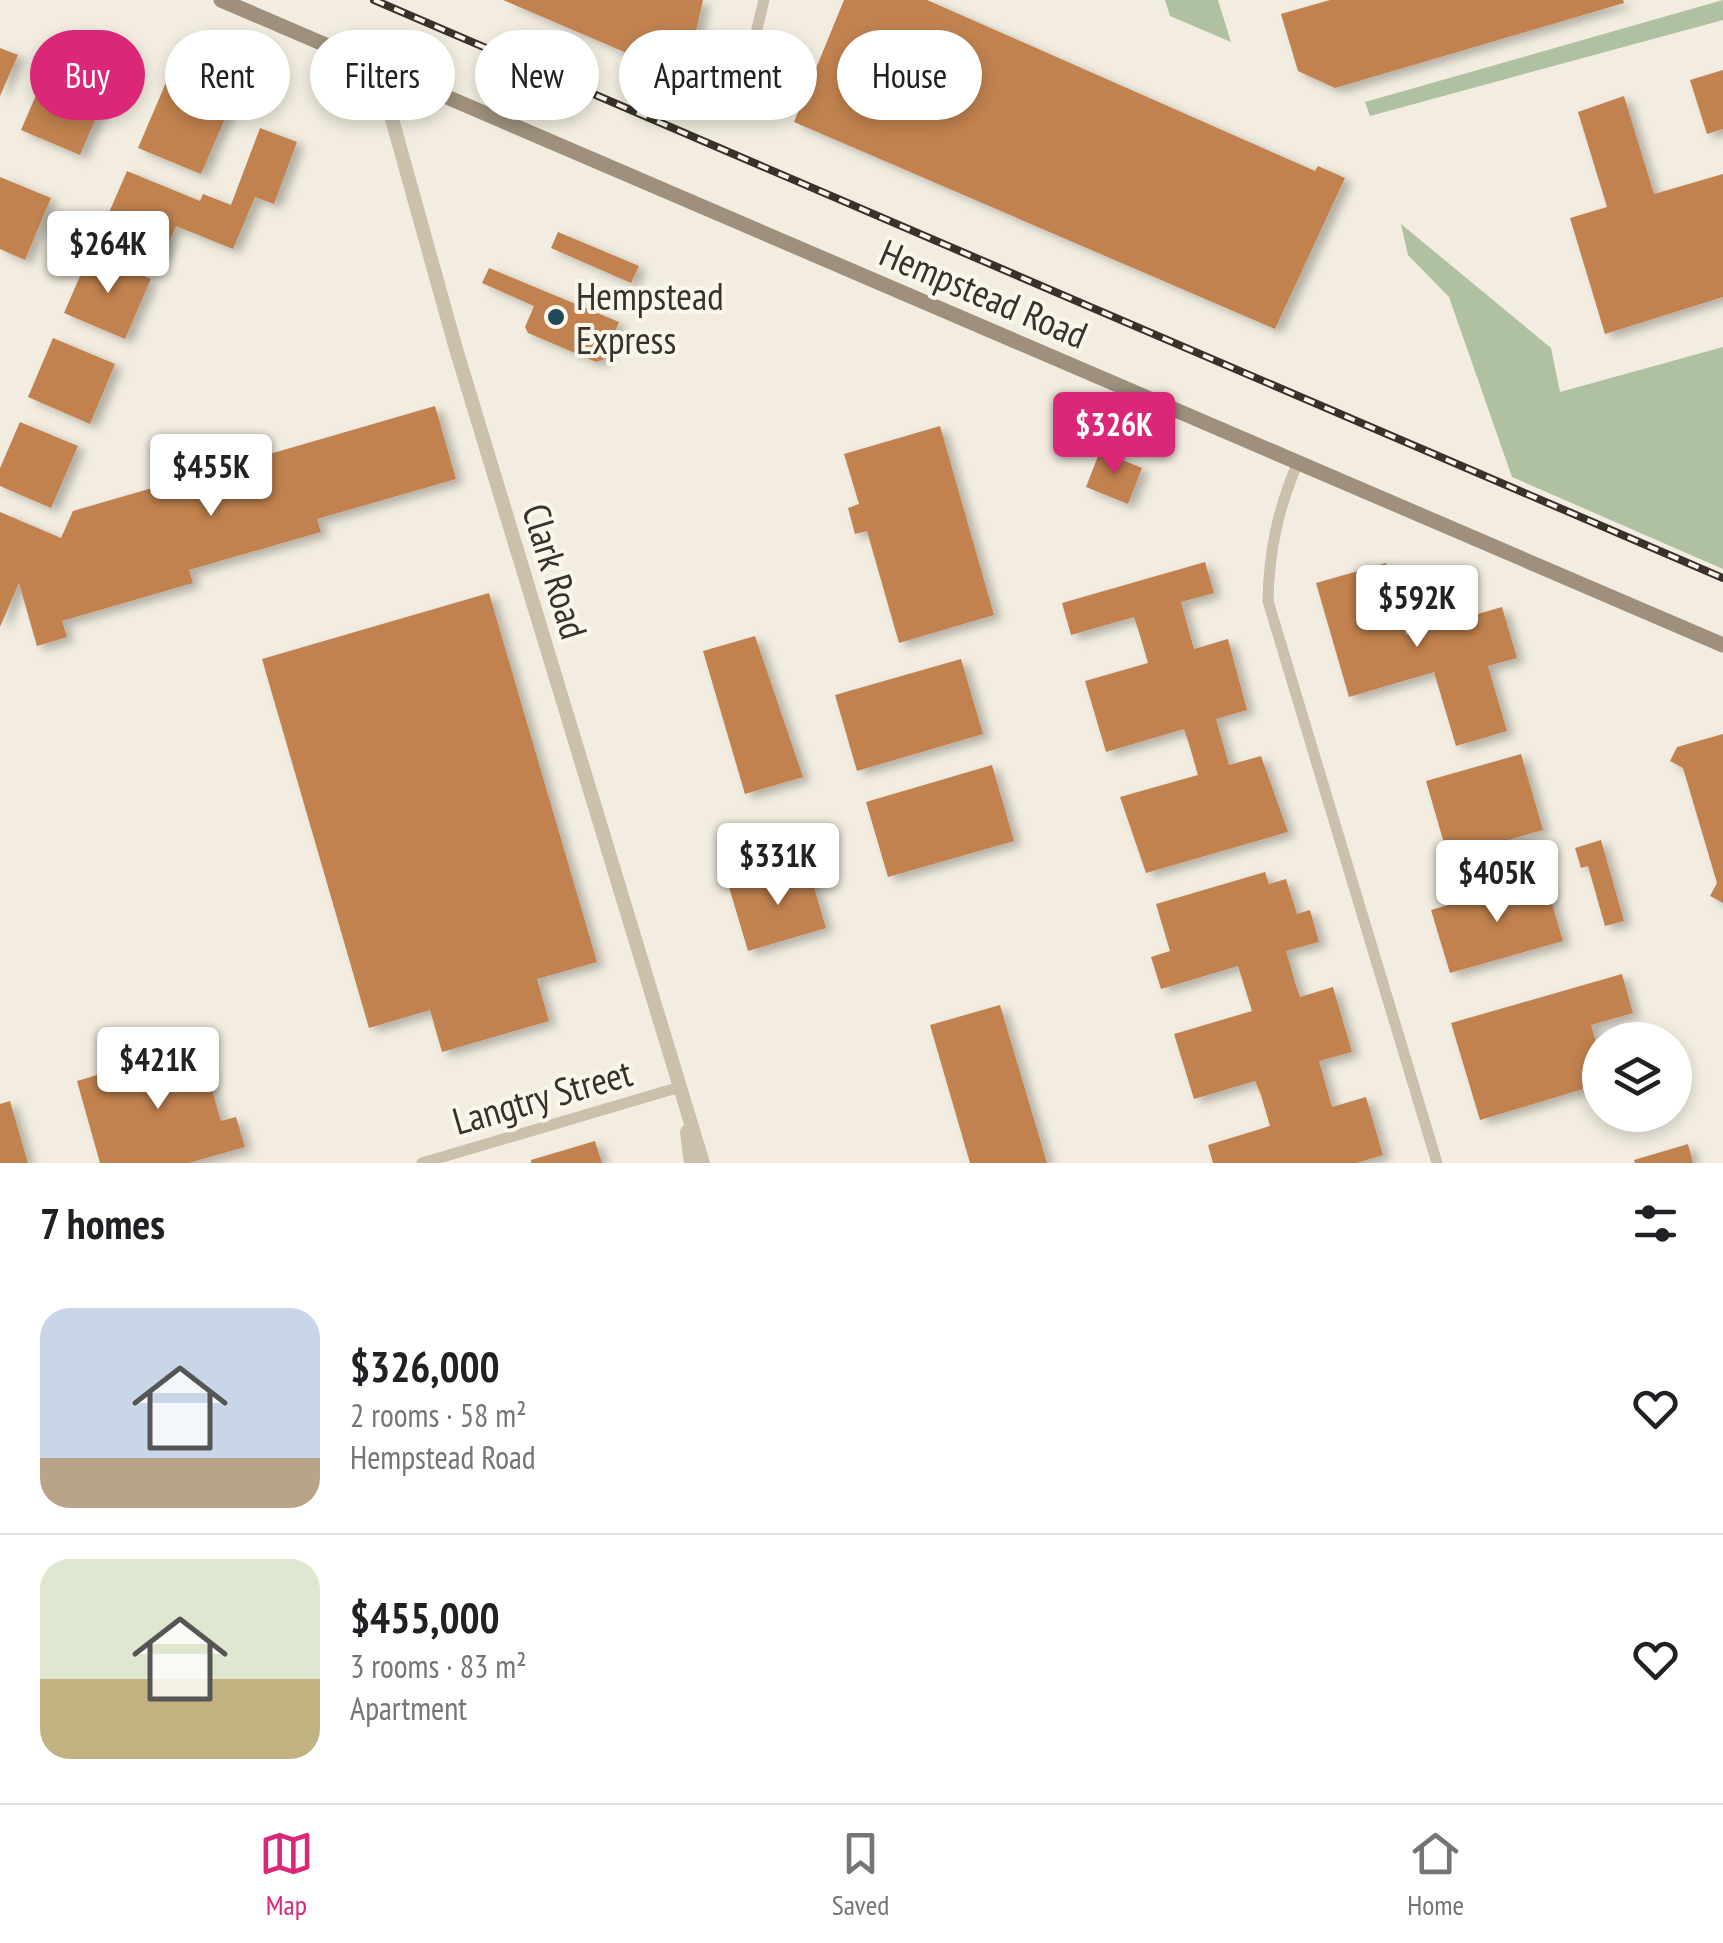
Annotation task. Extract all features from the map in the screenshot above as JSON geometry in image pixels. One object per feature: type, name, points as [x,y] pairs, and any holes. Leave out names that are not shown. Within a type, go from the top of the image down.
[{"type":"main road","name":"Hempstead Road","points":[[221,0],[310,37]]},
{"type":"main road","name":"Hempstead Road","points":[[455,99],[1723,645]]},
{"type":"street","points":[[757,30],[764,0]]},
{"type":"street","name":"Clark Road","points":[[392,120],[456,350],[703,1163]]},
{"type":"street","points":[[1298,462],[1279,509],[1269,550],[1268,602],[1437,1163]]},
{"type":"street","name":"Clark Road","points":[[680,1087],[691,1163]]},
{"type":"street","name":"Langtry Street","points":[[422,1163],[680,1087]]},
{"type":"green space","points":[[1165,0],[1218,0],[1231,42],[1170,16]]},
{"type":"green space","points":[[1723,0],[1723,20],[1370,116],[1365,102]]},
{"type":"green space","points":[[1401,224],[1551,348],[1560,392],[1723,347],[1723,569],[1512,477],[1449,297],[1408,255]]},
{"type":"building","points":[[503,0],[703,0],[696,30],[619,30],[619,50],[599,41],[599,30],[573,30]]},
{"type":"building","points":[[844,0],[927,0],[1315,171],[1318,166],[1345,178],[1275,329],[794,122],[817,120],[817,66]]},
{"type":"building","points":[[1330,0],[1624,3],[1335,88],[1298,71],[1281,14]]},
{"type":"building","points":[[0,48],[18,55],[0,96]]},
{"type":"building","points":[[1723,70],[1723,129],[1707,134],[1690,80]]},
{"type":"building","points":[[165,85],[165,120],[224,120],[201,174],[138,148]]},
{"type":"building","points":[[1624,96],[1654,194],[1723,174],[1723,297],[1605,334],[1570,218],[1607,207],[1578,112]]},
{"type":"building","points":[[30,109],[30,120],[95,120],[80,155],[21,130]]},
{"type":"building","points":[[260,128],[297,142],[274,204],[255,197],[233,249],[176,226],[163,257],[101,231],[127,171],[200,201],[203,194],[231,205]]},
{"type":"building","points":[[0,177],[51,198],[25,260],[0,249]]},
{"type":"building","points":[[558,232],[639,266],[631,283],[551,248]]},
{"type":"building","points":[[90,253],[151,279],[125,339],[64,313]]},
{"type":"building","points":[[489,268],[619,322],[603,360],[596,362],[528,333],[525,327],[534,306],[482,283]]},
{"type":"building","points":[[53,338],[115,364],[90,424],[28,397]]},
{"type":"building","points":[[435,406],[456,479],[317,519],[321,532],[189,570],[193,583],[62,621],[67,637],[37,646],[19,583],[0,627],[0,512],[61,538],[73,511]]},
{"type":"building","points":[[20,422],[78,446],[51,508],[0,486],[0,468]]},
{"type":"building","points":[[940,426],[994,615],[899,643],[867,531],[855,534],[848,508],[859,504],[844,454]]},
{"type":"building","points":[[1100,451],[1142,468],[1128,504],[1086,487]]},
{"type":"building","points":[[1205,562],[1214,593],[1181,602],[1194,649],[1228,639],[1247,710],[1216,719],[1229,765],[1261,756],[1288,832],[1146,873],[1120,797],[1198,775],[1189,744],[1184,729],[1106,752],[1085,681],[1148,663],[1139,632],[1134,617],[1071,635],[1062,603]]},
{"type":"building","points":[[1386,563],[1406,635],[1502,607],[1517,658],[1488,666],[1507,731],[1456,746],[1434,672],[1349,697],[1316,583]]},
{"type":"building","points":[[489,593],[597,962],[537,979],[549,1021],[442,1052],[430,1010],[369,1028],[262,659]]},
{"type":"building","points":[[755,636],[803,777],[745,794],[703,651]]},
{"type":"building","points":[[961,659],[983,734],[857,771],[835,695]]},
{"type":"building","points":[[1723,734],[1723,903],[1710,896],[1717,883],[1683,768],[1670,761],[1677,747]]},
{"type":"building","points":[[1521,754],[1543,830],[1448,857],[1426,781]]},
{"type":"building","points":[[992,765],[1014,841],[888,877],[866,802]]},
{"type":"building","points":[[1601,840],[1624,921],[1605,926],[1588,866],[1581,868],[1575,848]]},
{"type":"building","points":[[807,864],[826,928],[748,951],[729,887]]},
{"type":"building","points":[[1265,872],[1269,884],[1286,879],[1297,914],[1310,910],[1319,942],[1286,951],[1295,982],[1300,997],[1333,987],[1352,1052],[1319,1061],[1332,1107],[1366,1097],[1383,1155],[1357,1163],[1213,1163],[1208,1145],[1270,1126],[1261,1095],[1255,1081],[1194,1099],[1174,1034],[1252,1011],[1238,966],[1161,989],[1151,957],[1170,951],[1156,904]]},
{"type":"building","points":[[1544,877],[1563,941],[1450,973],[1431,910]]},
{"type":"building","points":[[1622,974],[1633,1013],[1602,1022],[1582,1022],[1582,1089],[1480,1120],[1451,1023]]},
{"type":"building","points":[[1000,1005],[1047,1163],[970,1163],[930,1025]]},
{"type":"building","points":[[199,1045],[221,1121],[236,1117],[245,1147],[189,1163],[100,1163],[77,1081]]},
{"type":"building","points":[[10,1101],[28,1163],[0,1163],[0,1104]]},
{"type":"building","points":[[595,1141],[602,1163],[531,1163],[531,1160]]},
{"type":"building","points":[[1688,1144],[1693,1163],[1634,1160]]},
{"type":"railway","points":[[374,0],[1723,578]]},
{"type":"place","name":"Hempstead Express","points":[[556,317]]}]
